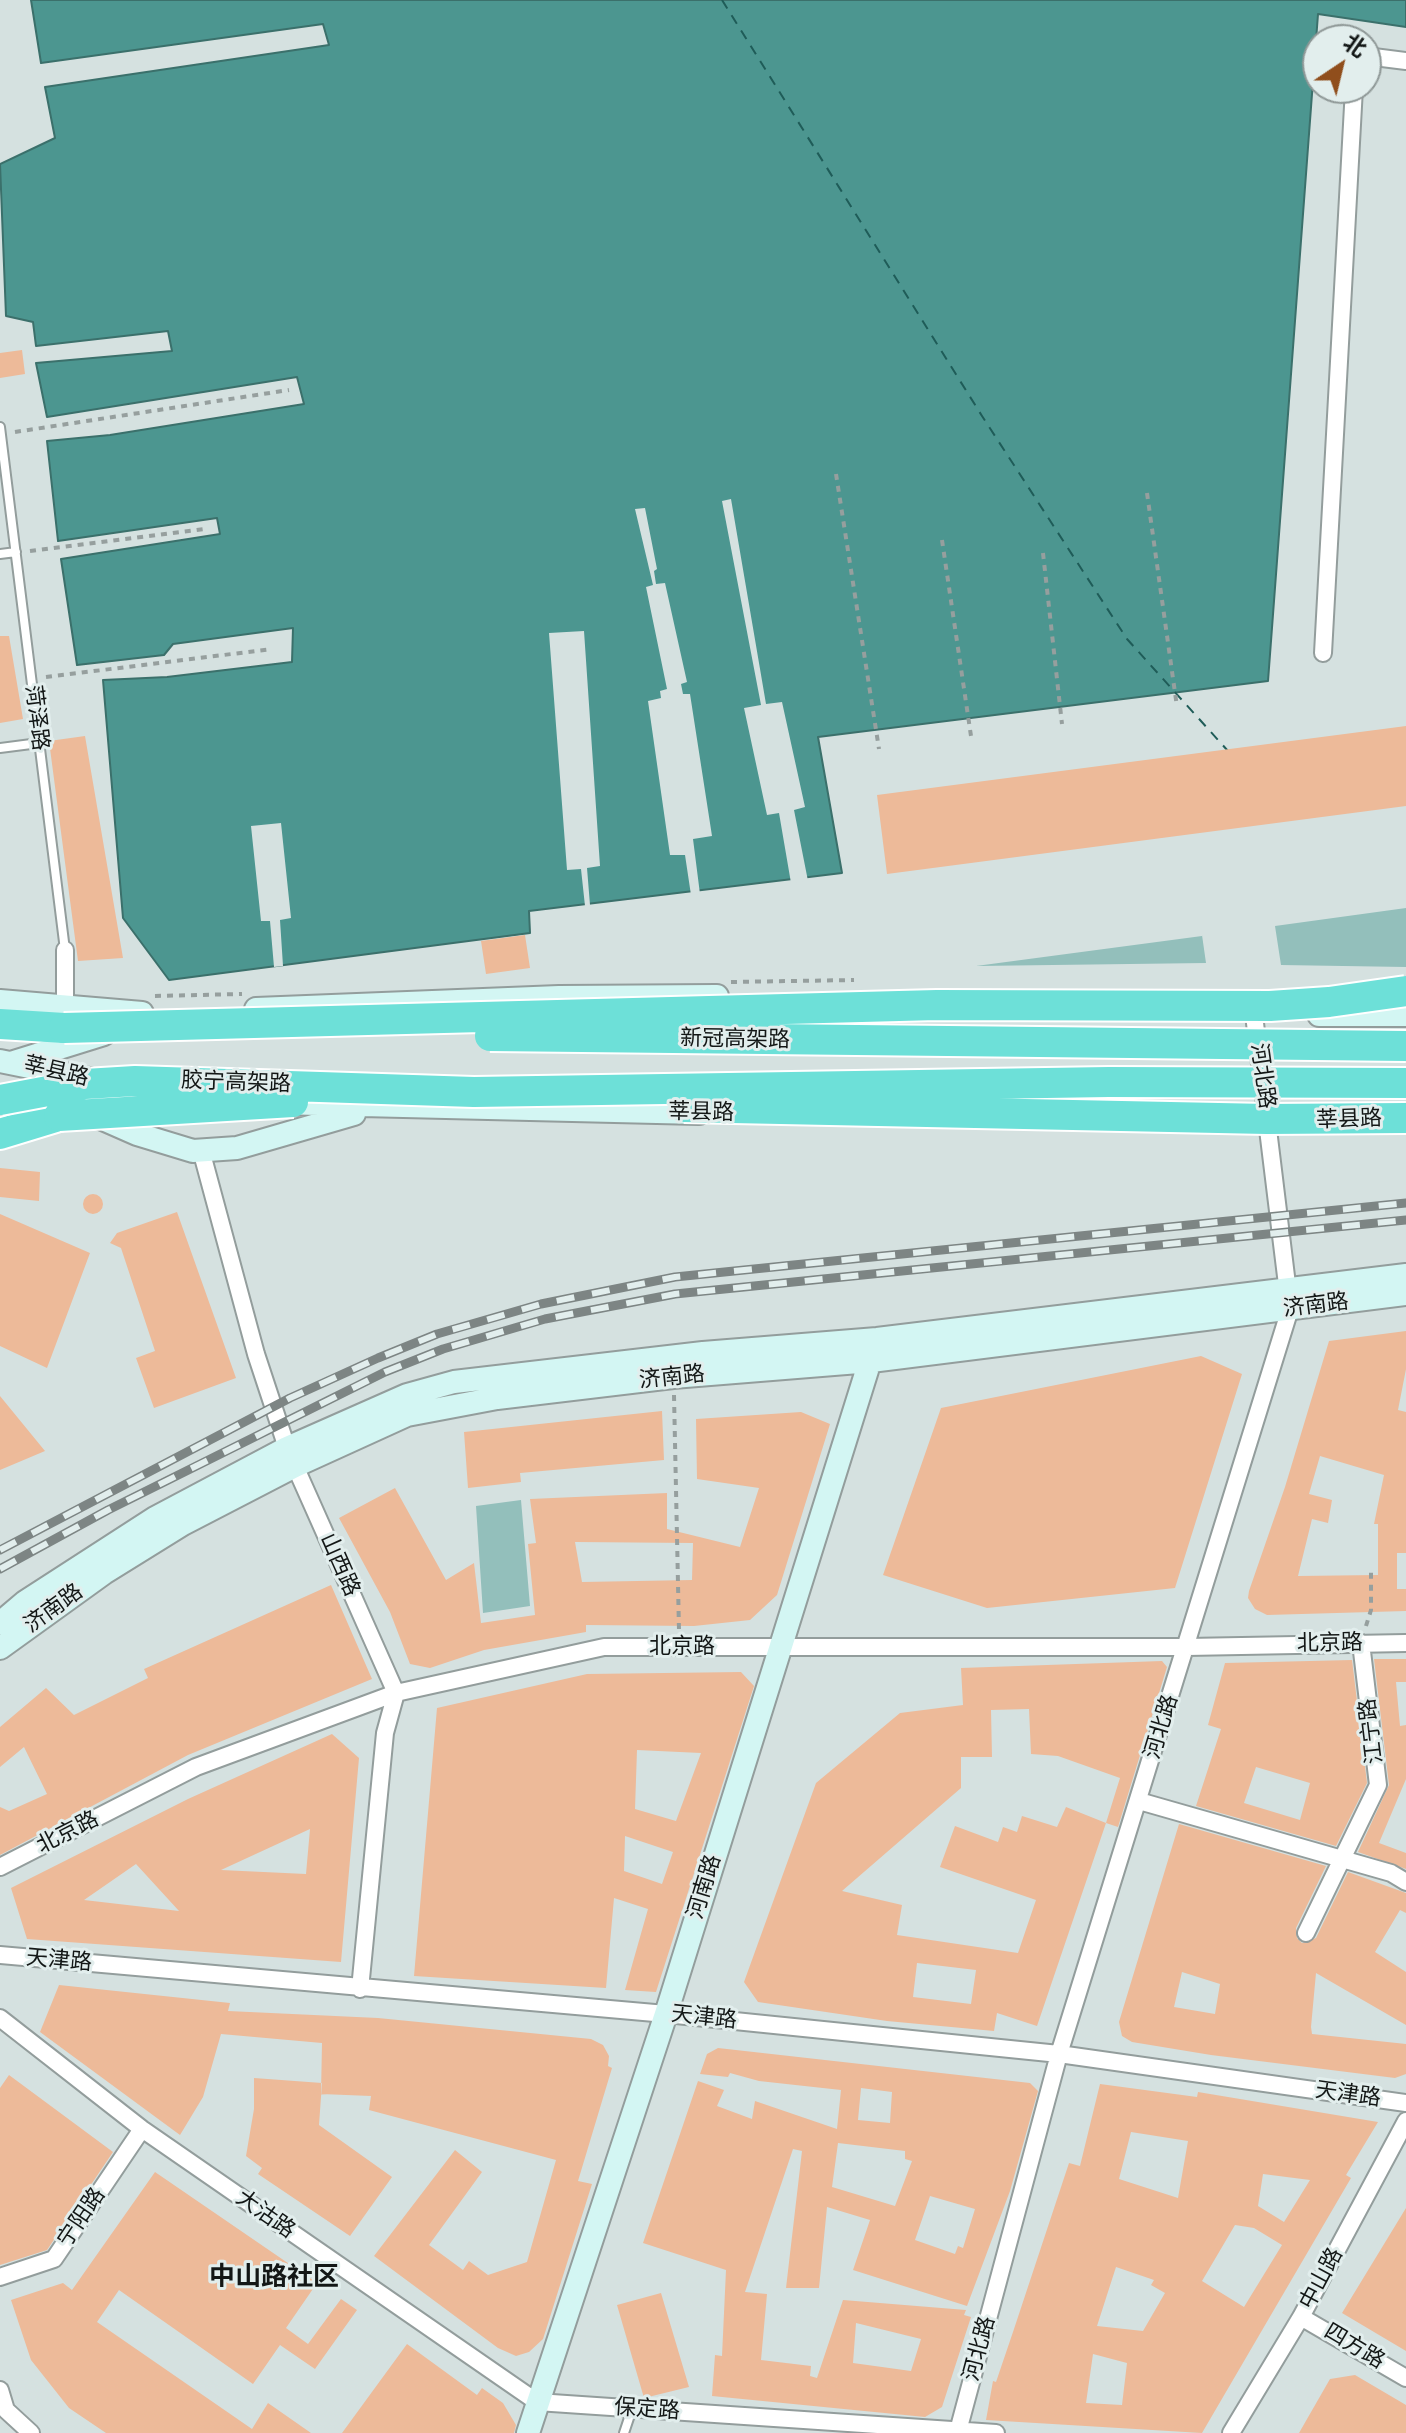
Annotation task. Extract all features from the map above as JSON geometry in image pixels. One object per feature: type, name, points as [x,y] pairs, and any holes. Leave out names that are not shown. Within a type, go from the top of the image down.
[{"type":"highway","points":[[0,1024],[65,1018],[937,1005],[1270,1006],[1329,1002],[1406,991]]},
{"type":"highway","name":"新冠高架路","points":[[65,1018],[784,1041],[1406,1046]]},
{"type":"highway","name":"胶宁高架路","points":[[0,1100],[85,1084],[161,1081],[474,1092]]},
{"type":"highway","points":[[0,1134],[59,1116],[474,1092],[1109,1082],[1406,1083]]},
{"type":"highway","points":[[474,1092],[706,1109],[1267,1119],[1406,1118]]},
{"type":"street","points":[[1382,58],[1406,61]]},
{"type":"street","points":[[1323,653],[1353,104]]},
{"type":"street","name":"菏泽路","points":[[65,950],[65,1018]]},
{"type":"street","points":[[0,1001],[65,1018],[559,997],[791,996],[1254,1015],[1406,1015]]},
{"type":"street","points":[[5,1063],[166,1015]]},
{"type":"street","name":"河北路","points":[[958,2431],[1059,2054],[1187,1647],[1289,1298],[1254,1015]]},
{"type":"street","name":"莘县路","points":[[5,1063],[188,1099],[380,1107],[1268,1123],[1406,1118]]},
{"type":"street","points":[[0,1119],[138,1091]]},
{"type":"street","points":[[48,1107],[95,1115],[137,1134],[201,1150],[237,1148],[380,1107]]},
{"type":"street","name":"山西路","points":[[201,1150],[256,1354],[291,1457],[396,1693]]},
{"type":"street","name":"济南路","points":[[0,1623],[25,1602],[155,1518],[291,1457],[407,1415],[454,1404],[1289,1298],[1406,1275]]},
{"type":"street","name":"济南路","points":[[1289,1298],[1406,1294]]},
{"type":"street","name":"济南路","points":[[0,1648],[104,1573],[291,1457],[407,1395],[454,1382],[703,1353],[874,1350]]},
{"type":"street","name":"河南路","points":[[528,2433],[666,2014],[874,1350]]},
{"type":"street","name":"江宁路","points":[[1306,1933],[1378,1785],[1361,1643]]},
{"type":"street","name":"北京路","points":[[0,1867],[196,1767],[396,1693],[604,1647],[1187,1647],[1406,1643]]},
{"type":"street","points":[[360,1989],[385,1733],[396,1693]]},
{"type":"street","points":[[1139,1801],[1391,1873],[1406,1882]]},
{"type":"street","name":"天津路","points":[[0,1955],[666,2014],[1059,2054],[1406,2103]]},
{"type":"street","name":"大沽路","points":[[0,2018],[142,2129],[537,2402]]},
{"type":"street","name":"中山路","points":[[1231,2433],[1301,2317],[1406,2121]]},
{"type":"street","name":"宁阳路","points":[[0,2277],[54,2259],[142,2129]]},
{"type":"street","name":"四方路","points":[[1301,2317],[1406,2378]]},
{"type":"street","points":[[0,2390],[6,2410],[21,2430]]},
{"type":"street","name":"保定路","points":[[537,2402],[996,2433]]},
{"type":"lane","name":"菏泽路","points":[[0,427],[65,950]]},
{"type":"lane","points":[[0,554],[16,552]]},
{"type":"lane","points":[[0,748],[39,743]]},
{"type":"lane","points":[[624,2433],[632,2409]]},
{"type":"path","points":[[1,435],[289,390]]},
{"type":"path","points":[[836,474],[879,749]]},
{"type":"path","points":[[1147,493],[1177,707]]},
{"type":"path","points":[[16,552],[204,529]]},
{"type":"path","points":[[942,540],[971,736]]},
{"type":"path","points":[[1043,553],[1062,724]]},
{"type":"path","points":[[32,678],[272,649]]},
{"type":"path","points":[[673,1377],[679,1647]]},
{"type":"path","points":[[1361,1643],[1371,1610],[1371,1570]]},
{"type":"shaded area","points":[[31,0],[1406,0],[1406,27],[1318,14],[1317,24],[1302,24],[1302,104],[1311,104],[1268,681],[818,737],[842,873],[529,911],[530,933],[169,980],[123,918],[103,680],[167,677],[292,662],[293,628],[173,644],[164,655],[77,665],[61,559],[220,534],[217,518],[58,541],[47,441],[110,435],[304,404],[297,377],[47,417],[36,363],[172,351],[168,331],[36,346],[33,322],[6,316],[0,164],[55,138],[45,87],[329,45],[323,24],[41,63]]},
{"type":"shaded area","points":[[1406,908],[1406,967],[1281,965],[1275,926]]},
{"type":"shaded area","points":[[1202,936],[1206,963],[976,966]]},
{"type":"shaded area","points":[[521,1500],[530,1606],[483,1613],[476,1506]]},
{"type":"pier","points":[[731,499],[766,704],[782,702],[805,807],[794,810],[808,881],[791,883],[779,813],[767,815],[744,708],[761,705],[722,501]]},
{"type":"pier","points":[[645,508],[657,569],[654,571],[656,584],[665,583],[687,682],[681,684],[683,694],[690,694],[712,836],[693,839],[700,894],[691,895],[685,855],[670,855],[648,701],[661,698],[660,691],[667,689],[646,587],[653,585],[635,509]]},
{"type":"pier","points":[[584,631],[600,866],[587,868],[590,905],[585,906],[581,869],[567,870],[549,633]]},
{"type":"pier","points":[[281,823],[291,918],[280,920],[283,966],[274,967],[270,921],[261,921],[251,826]]},
{"type":"building","points":[[22,350],[25,374],[0,378],[0,353]]},
{"type":"building","points":[[0,636],[9,636],[23,719],[0,723]]},
{"type":"building","points":[[1406,726],[1406,806],[887,874],[877,795]]},
{"type":"building","points":[[85,736],[123,958],[78,961],[49,741]]},
{"type":"building","points":[[525,935],[530,968],[486,974],[481,941]]},
{"type":"building","points":[[0,1168],[40,1172],[39,1201],[0,1197]]},
{"type":"building","points":[[93,1194],[100,1197],[103,1204],[100,1211],[93,1214],[86,1211],[83,1204],[86,1197]]},
{"type":"building","points":[[177,1212],[236,1378],[154,1408],[136,1358],[155,1351],[121,1248],[110,1243],[117,1233]]},
{"type":"building","points":[[0,1214],[90,1253],[47,1368],[0,1346]]},
{"type":"building","points":[[1406,1331],[1406,1369],[1398,1410],[1406,1412],[1406,1553],[1397,1553],[1397,1589],[1406,1589],[1406,1611],[1267,1615],[1255,1609],[1248,1598],[1249,1591],[1285,1487],[1329,1341]],"holes":[[[1320,1456],[1384,1475],[1374,1524],[1378,1524],[1378,1575],[1298,1576],[1312,1519],[1328,1523],[1332,1500],[1309,1494]]]},
{"type":"building","points":[[1201,1356],[1242,1374],[1175,1588],[987,1608],[883,1575],[941,1408]]},
{"type":"building","points":[[0,1396],[45,1451],[0,1470]]},
{"type":"building","points":[[662,1411],[664,1460],[520,1473],[521,1482],[468,1488],[464,1432]]},
{"type":"building","points":[[801,1412],[830,1424],[777,1595],[750,1620],[694,1626],[586,1625],[586,1632],[484,1650],[430,1668],[410,1664],[390,1612],[339,1518],[395,1488],[446,1580],[474,1563],[481,1623],[535,1615],[528,1544],[536,1543],[530,1499],[667,1493],[667,1529],[740,1547],[759,1488],[697,1479],[696,1419]],"holes":[[[575,1542],[693,1543],[692,1580],[582,1582]]]},
{"type":"building","points":[[331,1585],[372,1679],[188,1755],[0,1855],[0,1807],[9,1811],[47,1794],[24,1747],[0,1767],[0,1727],[46,1688],[74,1715],[148,1678],[144,1669]]},
{"type":"building","points":[[1374,1659],[1406,1659],[1406,1682],[1396,1682],[1400,1726],[1406,1725],[1406,1779],[1379,1843],[1406,1853],[1406,1869],[1358,1852],[1389,1785]]},
{"type":"building","points":[[1352,1660],[1367,1783],[1336,1846],[1196,1806],[1221,1729],[1208,1725],[1225,1663]],"holes":[[[1256,1767],[1310,1783],[1300,1820],[1244,1803]]]},
{"type":"building","points":[[1162,1661],[1167,1667],[1118,1827],[1106,1823],[1037,2026],[997,2013],[994,2031],[887,2021],[758,2002],[744,1982],[816,1783],[900,1713],[963,1705],[961,1668]],"holes":[[[1029,1709],[1031,1754],[1058,1756],[1120,1778],[1106,1823],[1066,1807],[1057,1827],[1022,1816],[1017,1832],[1003,1827],[998,1842],[955,1826],[940,1867],[1036,1900],[1018,1953],[897,1935],[902,1905],[842,1891],[961,1788],[961,1757],[992,1757],[991,1710]],[[917,1963],[976,1970],[971,2004],[913,1997]]]},
{"type":"building","points":[[741,1672],[754,1686],[656,1992],[625,1990],[648,1909],[614,1898],[606,1988],[414,1976],[437,1708],[587,1674]],"holes":[[[637,1750],[701,1753],[676,1821],[635,1809]],[[625,1836],[673,1852],[662,1884],[624,1871]]]},
{"type":"building","points":[[332,1734],[359,1758],[341,1962],[27,1939],[11,1888],[188,1799]],"holes":[[[310,1829],[306,1874],[221,1870]],[[136,1864],[179,1911],[84,1900]]]},
{"type":"building","points":[[1179,1824],[1326,1866],[1296,1928],[1297,1938],[1302,1943],[1316,1938],[1348,1872],[1406,1893],[1406,1913],[1400,1910],[1375,1952],[1406,1972],[1406,2025],[1316,1973],[1311,2027],[1312,2034],[1406,2044],[1406,2074],[1395,2078],[1132,2042],[1122,2036],[1119,2022]],"holes":[[[1182,1972],[1220,1984],[1215,2014],[1174,2007]]]},
{"type":"building","points":[[59,1985],[230,2003],[228,2011],[378,2018],[591,2039],[603,2045],[609,2056],[608,2066],[612,2068],[578,2181],[592,2184],[543,2339],[529,2352],[516,2356],[498,2348],[374,2256],[455,2150],[482,2172],[429,2245],[463,2270],[469,2261],[488,2275],[527,2262],[556,2160],[369,2110],[371,2096],[321,2094],[322,2043],[221,2034],[203,2097],[180,2135],[40,2032]]},
{"type":"building","points":[[718,2048],[1030,2083],[1038,2091],[1010,2191],[967,2306],[853,2270],[870,2220],[827,2207],[819,2288],[786,2288],[802,2151],[793,2149],[745,2292],[767,2294],[761,2360],[811,2366],[810,2376],[817,2378],[843,2300],[966,2310],[964,2315],[971,2317],[942,2407],[925,2417],[712,2396],[715,2355],[722,2356],[726,2270],[643,2243],[698,2081],[724,2090],[717,2106],[752,2119],[755,2101],[837,2129],[841,2090],[759,2081],[730,2073],[728,2077],[700,2074],[707,2054]],"holes":[[[861,2088],[892,2092],[890,2123],[858,2120]],[[838,2143],[905,2151],[905,2159],[912,2161],[895,2206],[832,2187]],[[930,2196],[975,2209],[963,2248],[958,2246],[955,2254],[915,2240]],[[856,2323],[921,2339],[911,2371],[853,2363]]]},
{"type":"building","points":[[9,2075],[113,2152],[47,2250],[0,2265],[0,2088]]},
{"type":"building","points":[[254,2078],[322,2083],[319,2125],[392,2177],[350,2236],[258,2174],[262,2168],[246,2156],[254,2109]]},
{"type":"building","points":[[1100,2084],[1197,2097],[1198,2092],[1378,2122],[1346,2175],[1351,2178],[1202,2433],[986,2420],[993,2381],[996,2382],[1069,2163],[1080,2166]],"holes":[[[1131,2132],[1188,2141],[1178,2198],[1119,2179]],[[1263,2174],[1310,2180],[1284,2222],[1258,2206]],[[1235,2225],[1254,2228],[1282,2245],[1244,2307],[1202,2281]],[[1116,2267],[1154,2280],[1151,2285],[1165,2293],[1143,2331],[1097,2326]],[[1093,2354],[1127,2363],[1122,2405],[1086,2403]]]},
{"type":"building","points":[[155,2172],[317,2283],[286,2328],[308,2344],[341,2299],[357,2310],[315,2369],[280,2345],[253,2384],[119,2290],[97,2322],[252,2429],[268,2403],[311,2433],[106,2433],[69,2408],[31,2360],[11,2300],[63,2283],[72,2290]]},
{"type":"building","points":[[1406,2208],[1406,2351],[1342,2313]]},
{"type":"building","points":[[661,2293],[689,2387],[644,2398],[617,2305]]},
{"type":"building","points":[[407,2344],[477,2395],[482,2388],[503,2403],[516,2425],[514,2433],[342,2433]]},
{"type":"building","points":[[1355,2375],[1406,2405],[1406,2433],[1299,2433],[1330,2379]]},
{"type":"ferry route","points":[[722,0],[982,416],[1127,639],[1228,751]]},
{"type":"railway","points":[[0,1550],[290,1398],[437,1334],[541,1304],[675,1277],[1406,1203]]},
{"type":"railway","points":[[0,1569],[108,1510],[385,1372],[443,1349],[545,1319],[675,1294],[1406,1220]]},
{"type":"district","name":"中山路社区","points":[[274,2278]]}]
